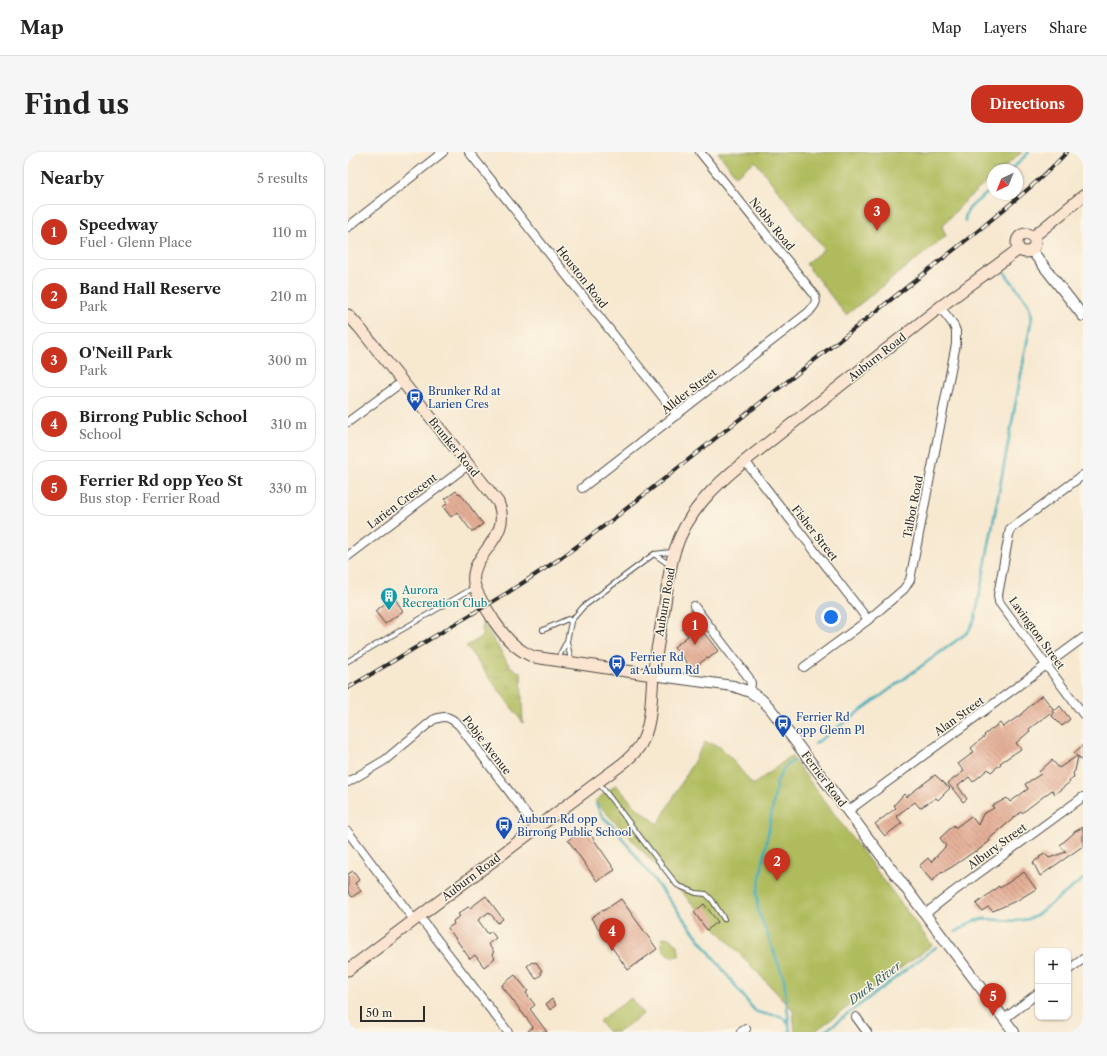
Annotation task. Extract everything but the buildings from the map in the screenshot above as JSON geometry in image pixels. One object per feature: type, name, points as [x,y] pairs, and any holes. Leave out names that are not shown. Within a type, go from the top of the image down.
[{"type":"main road","points":[[1033,237],[1083,196]]},
{"type":"main road","points":[[1028,234],[1033,237],[1035,246],[1032,251],[1023,252],[1019,249],[1017,243],[1019,237],[1028,234]]},
{"type":"main road","name":"Auburn Road","points":[[348,970],[598,782],[634,752],[644,736],[648,723],[653,675],[671,566],[681,535],[687,523],[702,501],[745,461],[940,307],[1019,249]]},
{"type":"main road","name":"Brunker Road","points":[[348,310],[359,327]]},
{"type":"main road","name":"Brunker Road","points":[[348,315],[498,502],[502,516],[501,526],[497,536],[479,561],[475,582]]},
{"type":"main road","name":"Ferrier Road","points":[[475,582],[494,620],[502,632],[511,642],[527,654],[572,663],[653,675]]},
{"type":"street","points":[[348,228],[443,152]]},
{"type":"street","name":"Houston Road","points":[[469,152],[677,415]]},
{"type":"street","name":"Nobbs Road","points":[[700,152],[814,294],[816,304],[809,312]]},
{"type":"street","points":[[1032,251],[1083,316]]},
{"type":"street","name":"Talbot Road","points":[[804,667],[868,620],[904,589],[910,580],[956,344],[956,331],[953,324],[940,307]]},
{"type":"street","name":"Allder Street","points":[[582,488],[809,312]]},
{"type":"street","points":[[348,318],[359,327]]},
{"type":"street","points":[[348,422],[402,382]]},
{"type":"street","name":"Fisher Street","points":[[745,461],[868,620]]},
{"type":"street","name":"Larien Crescent","points":[[348,556],[468,465]]},
{"type":"street","name":"Lavington Street","points":[[1083,475],[1010,529],[998,595],[1000,602],[1083,714]]},
{"type":"street","points":[[694,606],[749,678],[751,683],[750,692]]},
{"type":"street","name":"Alan Street","points":[[848,811],[1083,638]]},
{"type":"street","name":"Ferrier Road","points":[[653,675],[733,686],[750,692],[761,699],[770,708],[1014,1032]]},
{"type":"street","name":"Pobje Avenue","points":[[348,782],[385,760],[433,720],[440,717],[447,717],[453,719],[459,725],[536,828]]},
{"type":"street","name":"Albury Street","points":[[925,914],[1083,797]]},
{"type":"street","points":[[348,832],[508,1032]]},
{"type":"street","points":[[1071,968],[1083,959]]},
{"type":"street","points":[[1004,1019],[1035,995]]},
{"type":"street","points":[[856,1017],[867,1032]]},
{"type":"lane","points":[[556,660],[567,641],[572,622],[571,620],[583,607],[654,554],[675,552]]},
{"type":"lane","points":[[654,554],[671,566]]},
{"type":"lane","points":[[348,661],[475,582]]},
{"type":"lane","points":[[543,630],[568,619],[571,620]]},
{"type":"lane","points":[[567,641],[572,663]]},
{"type":"lane","points":[[598,782],[677,885],[696,893],[706,894],[712,900],[724,919]]},
{"type":"green space","points":[[718,152],[1022,152],[1008,164],[987,164],[987,182],[967,199],[942,226],[946,236],[846,315],[806,264],[824,249],[755,161],[736,176]]},
{"type":"green space","points":[[482,621],[509,665],[521,672],[523,723],[466,646],[482,637]]},
{"type":"green space","points":[[705,742],[720,747],[753,785],[791,756],[932,945],[814,1032],[795,1032],[793,1010],[595,801],[616,785],[636,807],[658,824]]},
{"type":"green space","points":[[665,937],[671,939],[676,944],[679,956],[669,955],[665,952],[662,947],[662,938]]},
{"type":"green space","points":[[631,998],[643,1014],[618,1032],[608,1032],[599,1021]]},
{"type":"waterway","points":[[1017,164],[1029,152]]},
{"type":"waterway","points":[[965,221],[971,207],[987,194]]},
{"type":"waterway","points":[[815,744],[968,632],[975,619],[1032,316],[1028,303],[1005,273]]},
{"type":"waterway","points":[[790,1032],[784,979],[758,910],[757,894],[777,782],[783,769],[793,761]]},
{"type":"waterway","points":[[596,804],[602,816],[613,826],[754,1010],[763,1014],[777,1015],[785,1019],[789,1024]]},
{"type":"waterway","name":"Duck River","points":[[956,932],[973,921],[985,919],[1016,921],[1029,919],[1037,915],[1083,879]]},
{"type":"waterway","name":"Duck River","points":[[824,1032],[936,947]]},
{"type":"railway","points":[[348,688],[507,593],[561,558],[612,520],[979,230],[1035,183],[1067,152]]},
{"type":"place","name":"O'Neill Park","points":[[877,231]]},
{"type":"place","name":"Brunker Rd at Larien Cres","points":[[415,412]]},
{"type":"place","name":"Aurora Recreation Club","points":[[389,611]]},
{"type":"place","name":"Speedway","points":[[695,645]]},
{"type":"place","name":"Ferrier Rd at Auburn Rd","points":[[617,678]]},
{"type":"place","name":"Ferrier Rd opp Glenn Pl","points":[[783,738]]},
{"type":"place","name":"Auburn Rd opp Birrong Public School","points":[[504,840]]},
{"type":"place","name":"Band Hall Reserve","points":[[777,881]]},
{"type":"place","name":"Birrong Public School","points":[[612,951]]},
{"type":"place","name":"Ferrier Rd opp Yeo St","points":[[993,1016]]}]
